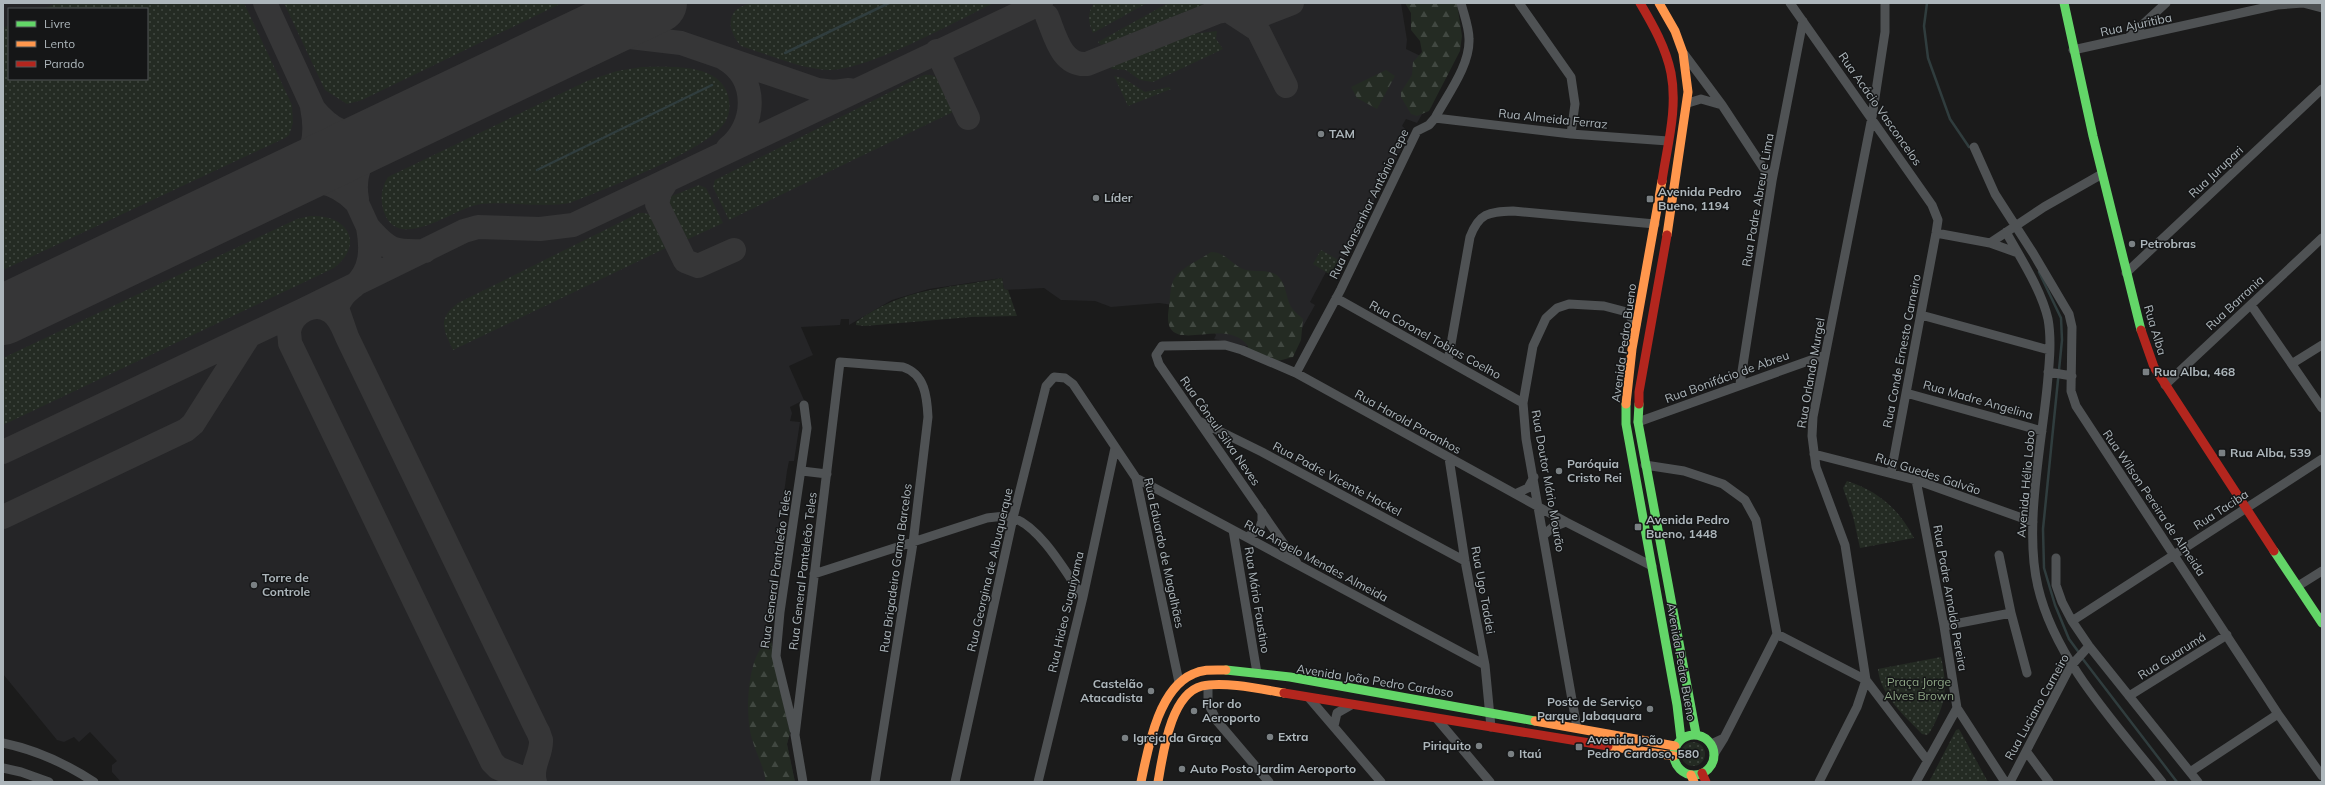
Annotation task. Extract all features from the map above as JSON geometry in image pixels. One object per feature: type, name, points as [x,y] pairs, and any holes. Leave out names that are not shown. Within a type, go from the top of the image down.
[{"type":"main road","name":"Avenida Pedro Bueno","points":[[1640,3],[1660,38],[1669,64],[1673,84],[1668,141],[1655,224],[1636,325],[1626,402],[1626,424],[1677,705],[1678,743]]},
{"type":"main road","name":"Avenida Pedro Bueno","points":[[1659,3],[1675,31],[1683,53],[1687,74],[1688,103],[1641,384],[1638,422],[1696,734]]},
{"type":"main road","name":"Rua Alba","points":[[2064,3],[2073,50],[2126,273],[2145,344],[2154,367],[2322,623]]},
{"type":"main road","name":"Avenida João Pedro Cardoso","points":[[1179,682],[1196,673],[1209,670],[1257,673],[1577,728],[1678,743]]},
{"type":"main road","points":[[1141,782],[1160,712],[1179,682]]},
{"type":"main road","points":[[1159,782],[1171,726],[1177,709],[1185,697],[1195,688],[1208,686],[1225,686],[1674,756]]},
{"type":"main road","points":[[1696,734],[1706,738],[1711,744],[1714,754],[1711,765],[1704,778],[1693,778],[1678,767],[1674,756],[1678,743],[1696,734]]},
{"type":"street","name":"Rua Monsenhor Antônio Pepe","points":[[1296,373],[1336,298],[1417,131],[1429,125],[1435,118],[1462,68],[1467,53],[1469,39],[1461,3]]},
{"type":"street","points":[[1519,3],[1571,77],[1575,104],[1570,134]]},
{"type":"street","name":"Rua Acácio Vasconcelos","points":[[1790,3],[1872,116],[1932,205],[1938,220],[1936,233]]},
{"type":"street","name":"Rua Orlando Murgel","points":[[1819,782],[1857,707],[1866,680],[1845,545],[1816,467],[1812,436],[1813,417],[1872,116],[1885,32],[1884,3]]},
{"type":"street","points":[[2127,39],[2166,3]]},
{"type":"street","name":"Rua Ajuritiba","points":[[2073,50],[2277,5],[2302,3],[2322,8]]},
{"type":"street","points":[[2150,18],[2155,26],[2163,31]]},
{"type":"street","name":"Rua Padre Abreu e Lima","points":[[1740,384],[1772,181],[1803,21]]},
{"type":"street","points":[[1683,53],[1722,105],[1772,181]]},
{"type":"street","name":"Rua Jurupari","points":[[2126,273],[2322,89]]},
{"type":"street","points":[[1688,103],[1701,99],[1722,105]]},
{"type":"street","name":"Rua Almeida Ferraz","points":[[1435,118],[1570,134],[1668,141]]},
{"type":"street","name":"Rua Wilson Pereira de Almeida","points":[[1974,147],[1994,194],[2033,253],[2069,314],[2072,327],[2069,376],[2071,391],[2076,406],[2175,554],[2278,714],[2322,776]]},
{"type":"street","points":[[1990,244],[2014,226],[2102,174]]},
{"type":"street","points":[[1448,361],[1470,237],[1475,224],[1483,216],[1496,211],[1512,211],[1655,224]]},
{"type":"street","name":"Avenida Hélio Lobo","points":[[2006,232],[2034,285],[2047,318],[2050,332],[2049,373],[2033,522],[2033,560],[2039,593],[2053,630],[2071,666],[2162,782]]},
{"type":"street","points":[[1936,233],[1990,244],[2018,253]]},
{"type":"street","name":"Rua Conde Ernesto Carneiro","points":[[1891,473],[1936,233]]},
{"type":"street","name":"Rua Barrania","points":[[2165,385],[2322,238]]},
{"type":"street","name":"Rua Coronel Tobias Coelho","points":[[1336,298],[1523,403]]},
{"type":"street","name":"Rua Doutor Mário Mourão","points":[[1577,728],[1545,534],[1534,477],[1523,403],[1533,346],[1539,329],[1546,318],[1557,308],[1569,304],[1604,306],[1627,312],[1636,325]]},
{"type":"street","points":[[2251,305],[2322,408]]},
{"type":"street","points":[[1921,315],[2049,350]]},
{"type":"street","name":"Rua Harold Paranhos","points":[[1159,364],[1156,359],[1157,351],[1162,346],[1225,345],[1242,350],[1296,373],[1449,458],[1539,505],[1566,522],[1652,566]]},
{"type":"street","points":[[2293,364],[2322,345]]},
{"type":"street","name":"Rua Bonifácio de Abreu","points":[[1638,422],[1740,384],[1825,355]]},
{"type":"street","name":"Rua General Panteleão Teles","points":[[803,782],[795,736],[840,362],[903,367]]},
{"type":"street","name":"Rua Cônsul Silva Neves","points":[[1159,364],[1297,563]]},
{"type":"street","name":"Rua Brigadeiro Gama Barcelos","points":[[875,782],[913,543],[928,417],[927,400],[917,374],[903,367]]},
{"type":"street","points":[[2049,373],[2069,376]]},
{"type":"street","name":"Rua Georgina de Albuquerque","points":[[955,782],[1013,518],[1046,386],[1054,377],[1065,378]]},
{"type":"street","name":"Rua Eduardo de Magalhães","points":[[1065,378],[1073,384],[1136,478],[1179,682]]},
{"type":"street","name":"Rua Madre Angelina","points":[[1906,392],[2042,431]]},
{"type":"street","name":"Rua General Pantaleão Teles","points":[[795,736],[776,656],[780,612],[808,428],[804,405]]},
{"type":"street","name":"Rua Padre Vicente Hackel","points":[[1198,420],[1262,452],[1465,561]]},
{"type":"street","name":"Rua Hideo Suguiyama","points":[[1038,782],[1083,597],[1115,448]]},
{"type":"street","name":"Rua Guedes Galvão","points":[[1814,454],[1916,480],[2033,522]]},
{"type":"street","name":"Rua Ugo Taddei","points":[[1449,458],[1465,561],[1484,665],[1491,727]]},
{"type":"street","name":"Rua Taciba","points":[[2072,621],[2322,459]]},
{"type":"street","points":[[1646,465],[1684,471],[1723,484],[1745,500],[1756,520],[1777,634],[1724,738],[1714,754]]},
{"type":"street","points":[[802,471],[827,474]]},
{"type":"street","points":[[1517,493],[1528,488],[1534,477]]},
{"type":"street","name":"Rua Angelo Mendes Almeida","points":[[1136,478],[1297,563],[1484,665]]},
{"type":"street","name":"Rua Padre Arnaldo Pereira","points":[[1916,480],[1944,626],[1957,708]]},
{"type":"street","points":[[1247,537],[1259,530],[1262,521],[1262,512]]},
{"type":"street","points":[[814,574],[987,518],[1001,516],[1013,518],[1027,525],[1039,536],[1083,597]]},
{"type":"street","points":[[1545,534],[1553,527],[1566,522]]},
{"type":"street","name":"Rua Mário Faustino","points":[[1233,530],[1257,673]]},
{"type":"street","points":[[1266,547],[1274,541],[1276,532]]},
{"type":"street","points":[[1999,555],[2011,613],[2027,673]]},
{"type":"street","points":[[2056,558],[2056,585],[2062,602],[2087,648],[2129,696],[2198,782]]},
{"type":"street","points":[[2298,586],[2322,571]]},
{"type":"street","points":[[1944,626],[2011,613]]},
{"type":"street","points":[[1777,634],[1866,680],[1927,760]]},
{"type":"street","name":"Rua Guarumá","points":[[2129,696],[2227,636]]},
{"type":"street","name":"Rua Luciano Carneiro","points":[[2010,782],[2071,666],[2087,648]]},
{"type":"street","points":[[1208,686],[1208,703],[1217,721],[1269,782]]},
{"type":"street","points":[[1310,699],[1381,782]]},
{"type":"street","points":[[1334,726],[1337,713],[1351,705]]},
{"type":"street","points":[[1916,782],[1957,708],[2005,782]]},
{"type":"street","points":[[2190,772],[2278,714]]},
{"type":"street","points":[[1437,718],[1490,782]]},
{"type":"street","points":[[1711,744],[1724,738]]},
{"type":"street","points":[[3,742],[32,749],[62,762],[94,782]]},
{"type":"street","points":[[2026,752],[2049,782]]},
{"type":"street","points":[[3,768],[21,772],[49,782]]},
{"type":"shaded area","points":[[3,3],[1401,3],[1407,40],[1406,49],[1448,69],[1417,123],[1406,119],[1402,126],[1409,132],[1406,140],[1334,277],[1326,272],[1310,302],[1315,305],[1287,355],[1214,339],[1216,335],[1199,309],[1159,303],[1111,307],[1095,301],[1061,300],[1044,288],[1004,290],[1002,278],[929,289],[892,300],[849,325],[849,319],[841,319],[840,325],[801,327],[813,355],[789,366],[804,400],[790,407],[792,413],[790,421],[800,422],[794,461],[789,461],[787,471],[765,636],[771,639],[776,672],[790,733],[787,744],[795,782],[121,782],[112,772],[112,765],[117,761],[90,732],[79,742],[74,737],[64,742],[57,740],[3,674]]},
{"type":"green space","points":[[56,3],[244,3],[292,105],[293,123],[289,135],[3,270],[3,28],[8,26],[8,80],[148,80],[148,8],[45,8]]},
{"type":"green space","points":[[284,3],[562,3],[362,100],[347,104],[325,90]]},
{"type":"green space","points":[[750,3],[994,3],[912,43],[867,62],[847,68],[830,70],[797,65],[741,46],[731,29],[731,19],[736,10]]},
{"type":"green space","points":[[1094,3],[1147,3],[1093,33],[1089,18],[1090,11]]},
{"type":"green space","points":[[1168,3],[1204,3],[1180,21],[1134,38],[1101,45],[1098,42]]},
{"type":"green space","points":[[1405,3],[1457,3],[1462,36],[1460,51],[1429,111],[1417,116],[1411,114],[1401,97],[1401,92],[1412,75],[1413,62],[1422,52],[1420,41],[1411,30],[1411,13]]},
{"type":"green space","points":[[1217,31],[1216,39],[1223,49],[1153,82],[1140,80],[1126,70],[1112,69],[1110,65],[1184,35]]},
{"type":"green space","points":[[642,67],[689,68],[711,75],[720,81],[726,90],[729,99],[729,112],[726,121],[712,136],[675,158],[570,203],[548,205],[503,203],[481,204],[414,229],[402,229],[391,224],[384,212],[382,203],[384,185],[388,177],[587,81],[617,71]]},
{"type":"green space","points":[[1386,70],[1395,76],[1377,109],[1357,98],[1351,87]]},
{"type":"green space","points":[[924,75],[937,77],[941,81],[949,92],[957,110],[729,220],[713,187],[715,180]]},
{"type":"green space","points":[[1114,76],[1123,78],[1145,92],[1169,87],[1171,89],[1128,106]]},
{"type":"green space","points":[[699,185],[706,188],[723,223],[684,241],[665,204],[667,198]]},
{"type":"green space","points":[[639,213],[645,213],[655,219],[668,247],[453,350],[444,325],[447,314],[458,303]]},
{"type":"green space","points":[[310,216],[334,220],[342,225],[348,232],[350,240],[349,249],[343,259],[334,268],[3,425],[3,358],[297,219]]},
{"type":"green space","points":[[1321,250],[1342,262],[1334,277],[1313,264]]},
{"type":"green space","points":[[1211,252],[1224,256],[1243,269],[1267,272],[1275,274],[1279,277],[1285,287],[1290,305],[1303,319],[1301,340],[1293,357],[1278,361],[1251,359],[1247,354],[1248,346],[1237,337],[1224,334],[1183,335],[1174,332],[1169,323],[1169,307],[1170,293],[1174,279],[1186,267]]},
{"type":"green space","points":[[1002,278],[1004,289],[1008,290],[1017,316],[971,317],[865,326],[856,325],[856,322],[874,311],[891,302],[909,296],[926,291]]},
{"type":"green space","points":[[1847,481],[1868,490],[1886,502],[1902,518],[1914,538],[1860,548],[1853,516],[1843,488]]},
{"type":"green space","points":[[771,639],[776,672],[790,733],[787,744],[795,782],[766,782],[764,771],[754,744],[748,718],[750,678],[753,666],[762,647]]},
{"type":"green space","name":"Praça Jorge Alves Brown","points":[[1941,657],[1945,688],[1944,696],[1939,713],[1930,732],[1927,735],[1922,734],[1888,696],[1883,688],[1878,669]]},
{"type":"green space","points":[[1959,729],[1988,782],[1929,782],[1956,730]]},
{"type":"green space","points":[[1693,742],[1701,746],[1705,754],[1701,762],[1693,766],[1685,762],[1681,754],[1685,746]]},
{"type":"waterway","points":[[785,53],[889,3]]},
{"type":"waterway","points":[[1927,3],[1924,26],[1928,58],[1950,119],[1969,147]]},
{"type":"waterway","points":[[537,170],[712,85]]},
{"type":"waterway","points":[[2039,272],[2061,318],[2062,340],[2043,529],[2044,568],[2055,605],[2069,639],[2080,654]]},
{"type":"waterway","points":[[2082,658],[2177,782]]},
{"type":"taxiway","points":[[265,3],[368,227]]},
{"type":"taxiway","points":[[3,452],[303,310],[464,231],[478,227],[540,229],[573,225],[1041,3]]},
{"type":"taxiway","points":[[1047,16],[1056,40],[1065,55],[1078,63],[1087,64],[1217,12],[1241,8],[1255,3]]},
{"type":"taxiway","points":[[1286,86],[1258,30],[1229,11],[1259,16],[1292,3]]},
{"type":"taxiway","points":[[582,39],[630,37],[681,43],[818,90],[834,92],[849,90]]},
{"type":"taxiway","points":[[937,51],[968,118]]},
{"type":"taxiway","points":[[725,59],[736,68],[744,78],[750,103],[744,128],[737,139],[728,148]]},
{"type":"taxiway","points":[[296,176],[307,159],[313,143],[314,118],[312,107],[327,123],[342,132],[359,135],[381,135]]},
{"type":"taxiway","points":[[357,199],[356,180],[358,172],[369,149],[381,135]]},
{"type":"taxiway","points":[[280,183],[291,181],[321,182],[348,194],[356,202]]},
{"type":"taxiway","points":[[667,181],[660,192],[657,204],[685,261],[698,266],[734,250]]},
{"type":"taxiway","points":[[425,251],[406,251],[392,248],[381,241],[368,227],[370,251],[367,266],[360,280],[348,291],[340,301],[337,308],[347,337],[336,316],[324,308],[317,307],[305,310],[294,319],[289,331],[290,343],[492,762],[498,768],[532,782]]},
{"type":"taxiway","points":[[3,517],[186,430],[193,424],[249,336]]},
{"type":"taxiway","points":[[347,337],[539,734],[541,745],[534,771],[535,782]]},
{"type":"runway","points":[[3,315],[657,3]]},
{"type":"traffic: fast","points":[[2064,3],[2093,136],[2141,330]]},
{"type":"traffic: fast","points":[[1626,404],[1626,424],[1677,705],[1681,739]]},
{"type":"traffic: fast","points":[[1639,404],[1638,422],[1696,734]]},
{"type":"traffic: fast","points":[[2274,551],[2322,623]]},
{"type":"traffic: fast","points":[[1226,670],[1290,677],[1535,721]]},
{"type":"traffic: fast","points":[[1698,735],[1705,738],[1711,744],[1714,755],[1713,763],[1705,772],[1698,775],[1690,775],[1683,772],[1675,763],[1674,751],[1677,744],[1686,736],[1698,735]]},
{"type":"traffic: slow","points":[[1659,3],[1675,31],[1683,53],[1688,92],[1667,235]]},
{"type":"traffic: slow","points":[[1626,404],[1632,349],[1662,181]]},
{"type":"traffic: slow","points":[[1141,782],[1156,721],[1171,693],[1181,682],[1197,672],[1226,670]]},
{"type":"traffic: slow","points":[[1158,782],[1162,757],[1175,713],[1182,701],[1191,691],[1202,686],[1221,684],[1284,693]]},
{"type":"traffic: slow","points":[[1535,721],[1675,746]]},
{"type":"traffic: slow","points":[[1608,746],[1674,756]]},
{"type":"traffic: slow","points":[[1691,775],[1694,782]]},
{"type":"traffic: jam","points":[[1640,3],[1662,46],[1669,64],[1673,87],[1673,114],[1662,181]]},
{"type":"traffic: jam","points":[[1639,404],[1639,392],[1667,235]]},
{"type":"traffic: jam","points":[[2141,330],[2154,367],[2274,551]]},
{"type":"traffic: jam","points":[[1284,693],[1608,746]]},
{"type":"traffic: jam","points":[[1702,773],[1706,782]]},
{"type":"place","name":"TAM","points":[[1321,134]]},
{"type":"place","name":"Líder","points":[[1096,198]]},
{"type":"place","name":"Avenida Pedro Bueno, 1194","points":[[1650,199]]},
{"type":"place","name":"Petrobras","points":[[2132,244]]},
{"type":"place","name":"Rua Alba, 468","points":[[2146,372]]},
{"type":"place","name":"Rua Alba, 539","points":[[2222,453]]},
{"type":"place","name":"Paróquia Cristo Rei","points":[[1559,471]]},
{"type":"place","name":"Avenida Pedro Bueno, 1448","points":[[1638,527]]},
{"type":"place","name":"Torre de Controle","points":[[254,585]]},
{"type":"place","name":"Castelão Atacadista","points":[[1151,691]]},
{"type":"place","name":"Posto de Serviço Parque Jabaquara","points":[[1650,709]]},
{"type":"place","name":"Flor do Aeroporto","points":[[1194,711]]},
{"type":"place","name":"Extra","points":[[1270,737]]},
{"type":"place","name":"Igreja da Graça","points":[[1125,738]]},
{"type":"place","name":"Piriquito","points":[[1479,746]]},
{"type":"place","name":"Avenida João Pedro Cardoso, 580","points":[[1579,747]]},
{"type":"place","name":"Itaú","points":[[1511,754]]},
{"type":"place","name":"Auto Posto Jardim Aeroporto","points":[[1182,769]]}]
